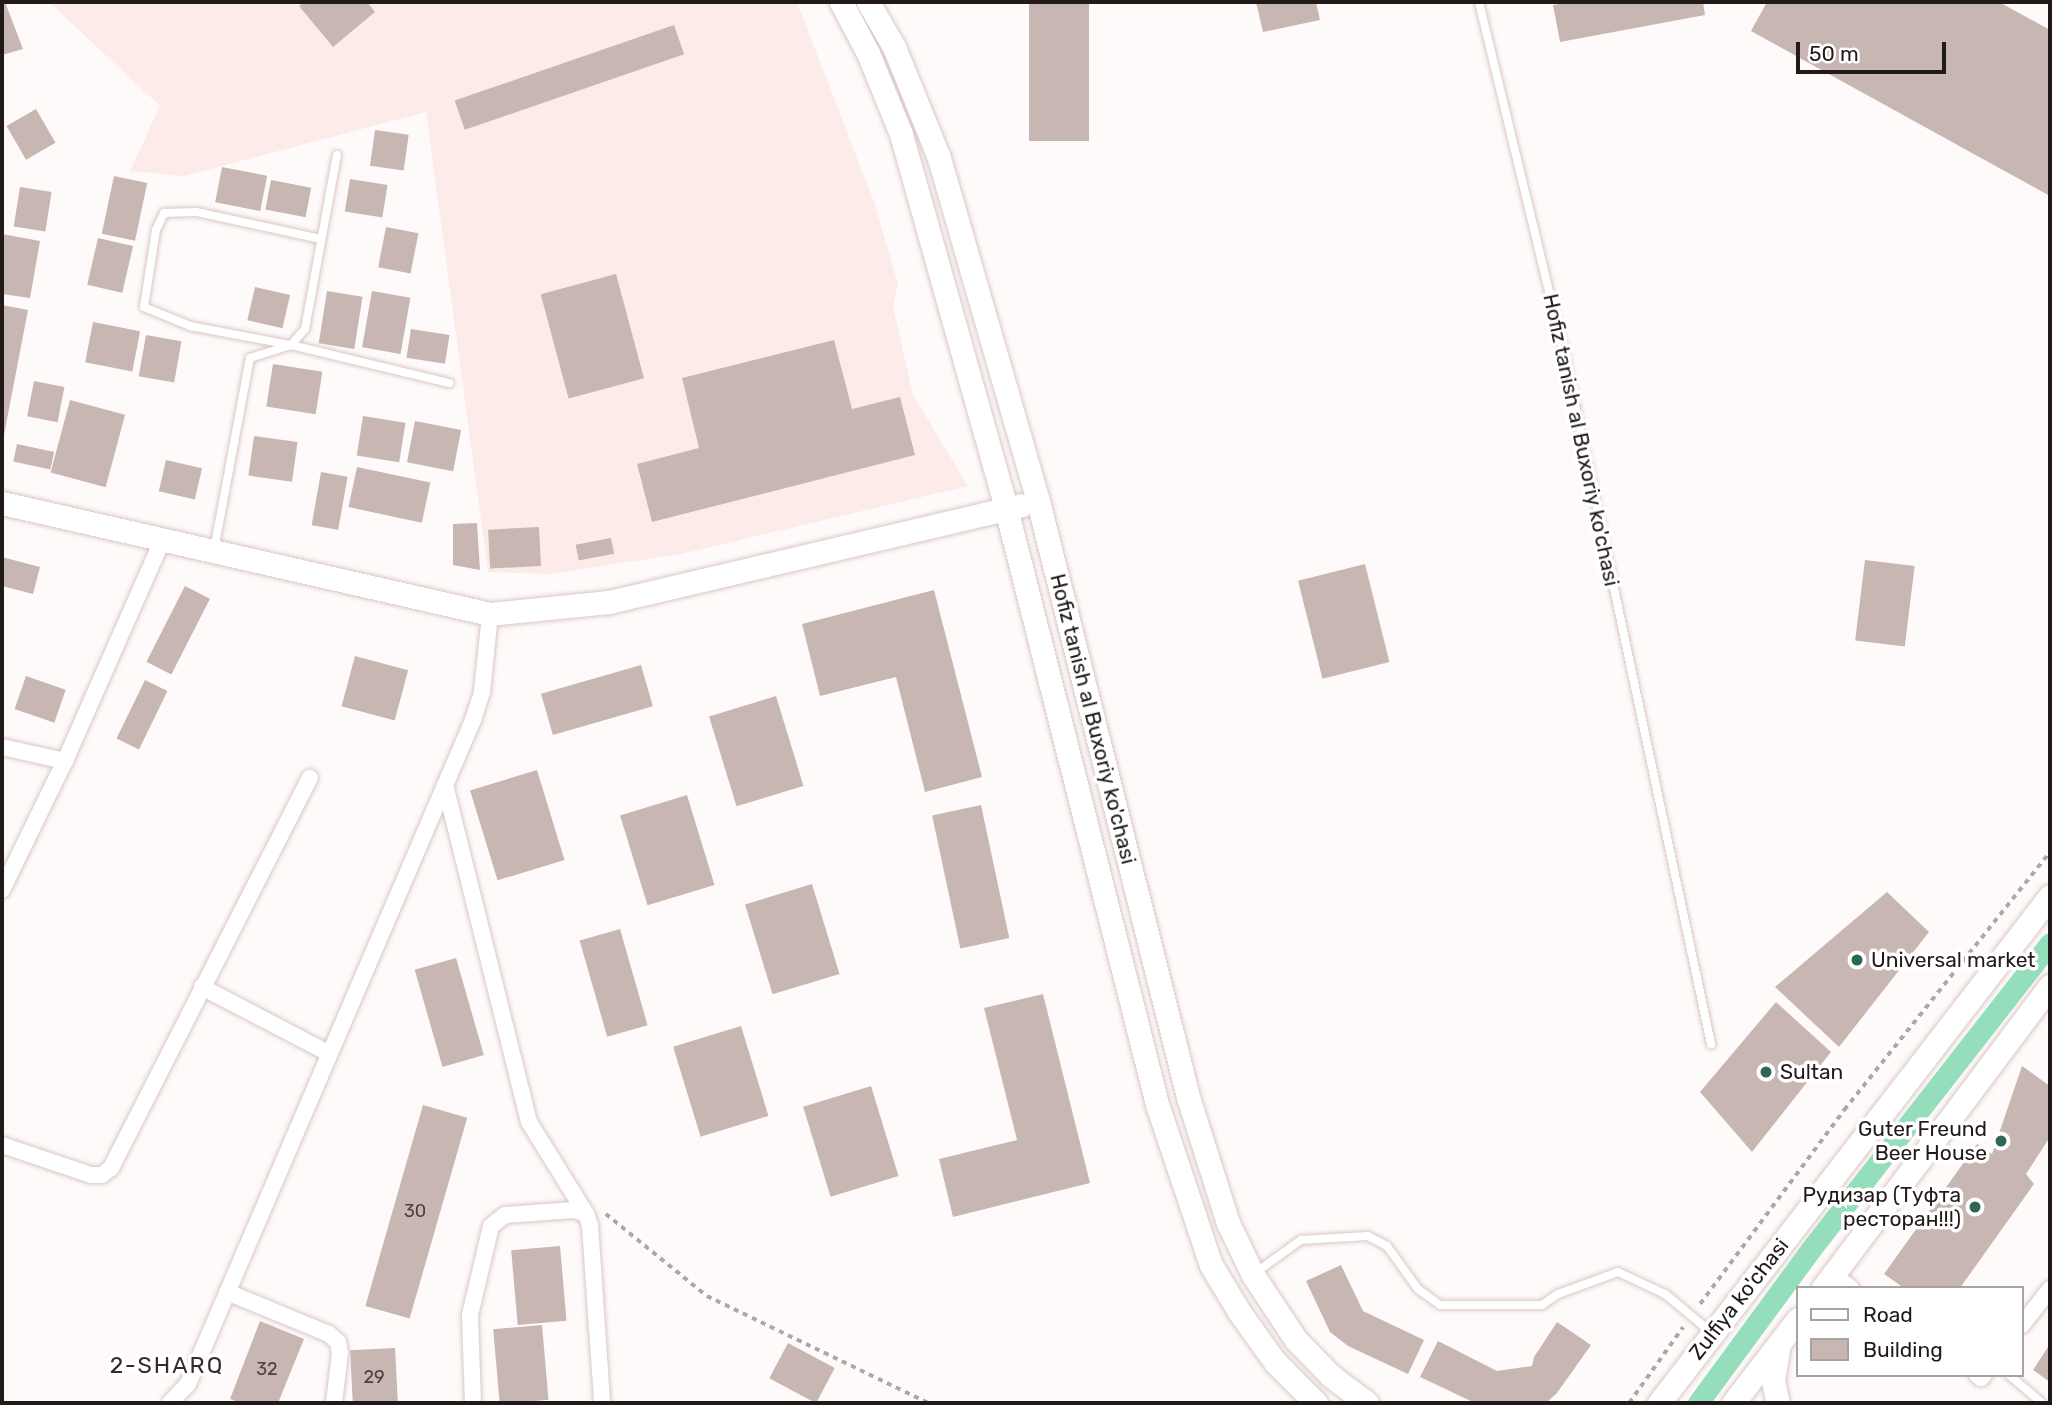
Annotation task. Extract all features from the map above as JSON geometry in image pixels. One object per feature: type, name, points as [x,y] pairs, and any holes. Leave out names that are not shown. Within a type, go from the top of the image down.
[{"type":"main road","name":"Hofiz tanish al Buxoriy ko'chasi","points":[[841,2],[868,53],[901,134],[1006,508],[1157,1104],[1212,1265],[1240,1313],[1275,1362],[1317,1403]]},
{"type":"main road","name":"Hofiz tanish al Buxoriy ko'chasi","points":[[868,2],[894,47],[940,158],[1038,501],[1188,1097],[1228,1223],[1253,1275],[1273,1308],[1313,1359],[1367,1403]]},
{"type":"main road","points":[[2,503],[490,614],[609,602],[1038,501]]},
{"type":"main road","name":"Zulfiya ko'chasi","points":[[1659,1403],[2050,896]]},
{"type":"main road","points":[[1836,1284],[2050,986]]},
{"type":"main road","points":[[1733,1403],[1797,1320]]},
{"type":"main road","points":[[1778,1403],[1773,1381],[1780,1342]]},
{"type":"street","points":[[2,890],[65,761],[162,541]]},
{"type":"street","points":[[184,1403],[188,1384],[445,785],[482,692],[490,614]]},
{"type":"street","points":[[2,747],[65,761]]},
{"type":"street","points":[[2,1145],[91,1175],[102,1175],[111,1168],[310,778]]},
{"type":"street","points":[[445,785],[529,1122],[586,1214],[590,1225],[602,1403]]},
{"type":"street","points":[[202,987],[328,1054]]},
{"type":"street","points":[[473,1403],[470,1315],[491,1226],[505,1215],[573,1210],[586,1214]]},
{"type":"street","points":[[2024,1322],[2050,1289]]},
{"type":"street","points":[[227,1292],[329,1334],[338,1342],[340,1353],[334,1403]]},
{"type":"street","points":[[170,1403],[188,1384]]},
{"type":"lane","name":"Hofiz tanish al Buxoriy ko'chasi","points":[[1479,2],[1562,344],[1711,1044]]},
{"type":"lane","points":[[214,552],[250,358],[290,345],[305,329],[337,155]]},
{"type":"lane","points":[[321,239],[196,212],[164,213],[156,230],[144,307],[190,326],[290,345],[449,383]]},
{"type":"lane","points":[[1253,1275],[1301,1240],[1368,1236],[1387,1246],[1418,1289],[1440,1305],[1542,1305],[1558,1294],[1618,1272],[1665,1294],[1690,1318],[1712,1333]]},
{"type":"lane","points":[[2011,1377],[2042,1403]]},
{"type":"path","points":[[1629,1403],[1844,1110],[2050,852]]},
{"type":"path","points":[[586,1214],[601,1210],[707,1296],[928,1403]]},
{"type":"shaded area","points":[[49,2],[797,2],[874,202],[898,284],[893,307],[913,395],[968,486],[681,554],[549,574],[488,572],[426,112],[184,176],[130,171],[160,106]]},
{"type":"building","points":[[2,2],[5,2],[23,49],[2,55]]},
{"type":"building","points":[[304,2],[367,2],[375,12],[333,47],[299,6]]},
{"type":"building","points":[[1029,2],[1089,2],[1089,141],[1029,141]]},
{"type":"building","points":[[1256,2],[1316,2],[1320,20],[1263,32]]},
{"type":"building","points":[[1570,2],[1703,2],[1705,15],[1560,42],[1553,5]]},
{"type":"building","points":[[1767,2],[1999,2],[2050,30],[2050,196],[1751,31]]},
{"type":"building","points":[[674,25],[684,54],[465,130],[455,101]]},
{"type":"building","points":[[36,109],[56,143],[26,160],[7,126]]},
{"type":"building","points":[[375,130],[409,135],[404,170],[370,166]]},
{"type":"building","points":[[222,167],[267,176],[260,211],[215,202]]},
{"type":"building","points":[[114,176],[147,183],[135,241],[102,234]]},
{"type":"building","points":[[350,179],[388,185],[382,218],[345,212]]},
{"type":"building","points":[[271,180],[311,188],[306,217],[265,209]]},
{"type":"building","points":[[20,187],[52,192],[45,232],[14,227]]},
{"type":"building","points":[[386,227],[418,233],[411,274],[378,267]]},
{"type":"building","points":[[2,234],[40,241],[30,298],[2,294]]},
{"type":"building","points":[[98,238],[133,246],[122,293],[87,285]]},
{"type":"building","points":[[616,274],[644,378],[569,399],[541,294]]},
{"type":"building","points":[[255,287],[290,295],[282,328],[247,320]]},
{"type":"building","points":[[327,291],[363,297],[354,349],[319,343]]},
{"type":"building","points":[[372,291],[410,298],[401,354],[362,347]]},
{"type":"building","points":[[2,305],[28,310],[3,440],[2,439]]},
{"type":"building","points":[[93,322],[140,331],[132,371],[85,362]]},
{"type":"building","points":[[411,329],[450,335],[445,364],[406,358]]},
{"type":"building","points":[[146,335],[181,341],[174,383],[139,376]]},
{"type":"building","points":[[834,340],[852,409],[900,397],[915,455],[652,522],[637,464],[699,448],[682,378]]},
{"type":"building","points":[[273,364],[322,372],[316,414],[266,406]]},
{"type":"building","points":[[34,381],[64,387],[58,422],[27,416]]},
{"type":"building","points":[[70,400],[125,415],[106,487],[51,472]]},
{"type":"building","points":[[363,416],[405,423],[399,462],[357,456]]},
{"type":"building","points":[[415,421],[461,430],[453,471],[407,462]]},
{"type":"building","points":[[254,436],[298,442],[292,482],[248,476]]},
{"type":"building","points":[[17,444],[54,452],[50,470],[13,462]]},
{"type":"building","points":[[166,460],[202,468],[195,500],[159,491]]},
{"type":"building","points":[[357,467],[430,483],[422,523],[348,507]]},
{"type":"building","points":[[321,472],[348,477],[338,530],[312,525]]},
{"type":"building","points":[[477,523],[480,570],[453,565],[453,524]]},
{"type":"building","points":[[539,527],[541,566],[490,569],[488,530]]},
{"type":"building","points":[[611,538],[614,554],[579,561],[576,545]]},
{"type":"building","points":[[2,557],[40,567],[33,594],[2,586]]},
{"type":"building","points":[[1865,560],[1915,566],[1905,646],[1855,640]]},
{"type":"building","points":[[1365,564],[1389,662],[1322,679],[1298,581]]},
{"type":"building","points":[[185,586],[210,599],[171,674],[146,662]]},
{"type":"building","points":[[934,590],[982,777],[925,792],[896,677],[820,696],[802,624]]},
{"type":"building","points":[[355,656],[408,670],[395,720],[342,706]]},
{"type":"building","points":[[641,665],[653,706],[553,735],[541,694]]},
{"type":"building","points":[[26,676],[66,690],[54,723],[15,709]]},
{"type":"building","points":[[145,680],[167,691],[139,749],[117,738]]},
{"type":"building","points":[[776,696],[803,786],[737,806],[709,716]]},
{"type":"building","points":[[537,770],[564,860],[498,880],[470,790]]},
{"type":"building","points":[[687,795],[714,885],[648,905],[620,815]]},
{"type":"building","points":[[981,805],[1009,938],[960,948],[932,815]]},
{"type":"building","points":[[812,884],[839,974],[773,994],[745,904]]},
{"type":"building","name":"Universal market","points":[[1887,892],[1929,932],[1839,1047],[1775,987]]},
{"type":"building","points":[[620,929],[648,1025],[607,1037],[580,941]]},
{"type":"building","points":[[456,958],[484,1055],[443,1067],[415,970]]},
{"type":"building","points":[[1043,994],[1090,1183],[953,1217],[939,1159],[1017,1140],[984,1008]]},
{"type":"building","name":"Sultan","points":[[1776,1002],[1831,1052],[1752,1152],[1700,1092]]},
{"type":"building","points":[[741,1026],[768,1116],[701,1137],[673,1047]]},
{"type":"building","name":"Рудизар (Туфта ресторан!!!)","points":[[2022,1066],[2050,1086],[2050,1137],[2026,1174],[2034,1184],[1961,1286],[1901,1286],[1884,1274],[1977,1144],[1992,1154]]},
{"type":"building","points":[[871,1086],[898,1176],[831,1197],[803,1107]]},
{"type":"building","points":[[423,1105],[467,1118],[410,1319],[365,1306]]},
{"type":"building","points":[[560,1246],[567,1321],[518,1325],[511,1250]]},
{"type":"building","points":[[1341,1265],[1363,1311],[1424,1340],[1408,1374],[1348,1346],[1330,1332],[1306,1281]]},
{"type":"building","points":[[260,1321],[304,1339],[278,1403],[241,1403],[230,1399]]},
{"type":"building","points":[[1557,1322],[1591,1345],[1557,1393],[1546,1403],[1475,1403],[1420,1377],[1438,1341],[1497,1371],[1532,1366],[1534,1357]]},
{"type":"building","points":[[542,1325],[549,1400],[500,1403],[493,1329]]},
{"type":"building","points":[[788,1343],[835,1368],[816,1403],[769,1378]]},
{"type":"building","points":[[2050,1344],[2050,1382],[2033,1370]]},
{"type":"building","points":[[395,1348],[398,1403],[353,1403],[350,1350]]},
{"type":"waterway","points":[[1698,1403],[1811,1249],[2050,943]]},
{"type":"place","name":"Universal market","points":[[1857,960]]},
{"type":"place","name":"Sultan","points":[[1766,1072]]},
{"type":"place","name":"Guter Freund Beer House","points":[[2001,1141]]},
{"type":"place","name":"Рудизар (Туфта ресторан!!!)","points":[[1975,1207]]},
{"type":"district","name":"2-SHARQ","points":[[167,1365]]}]
